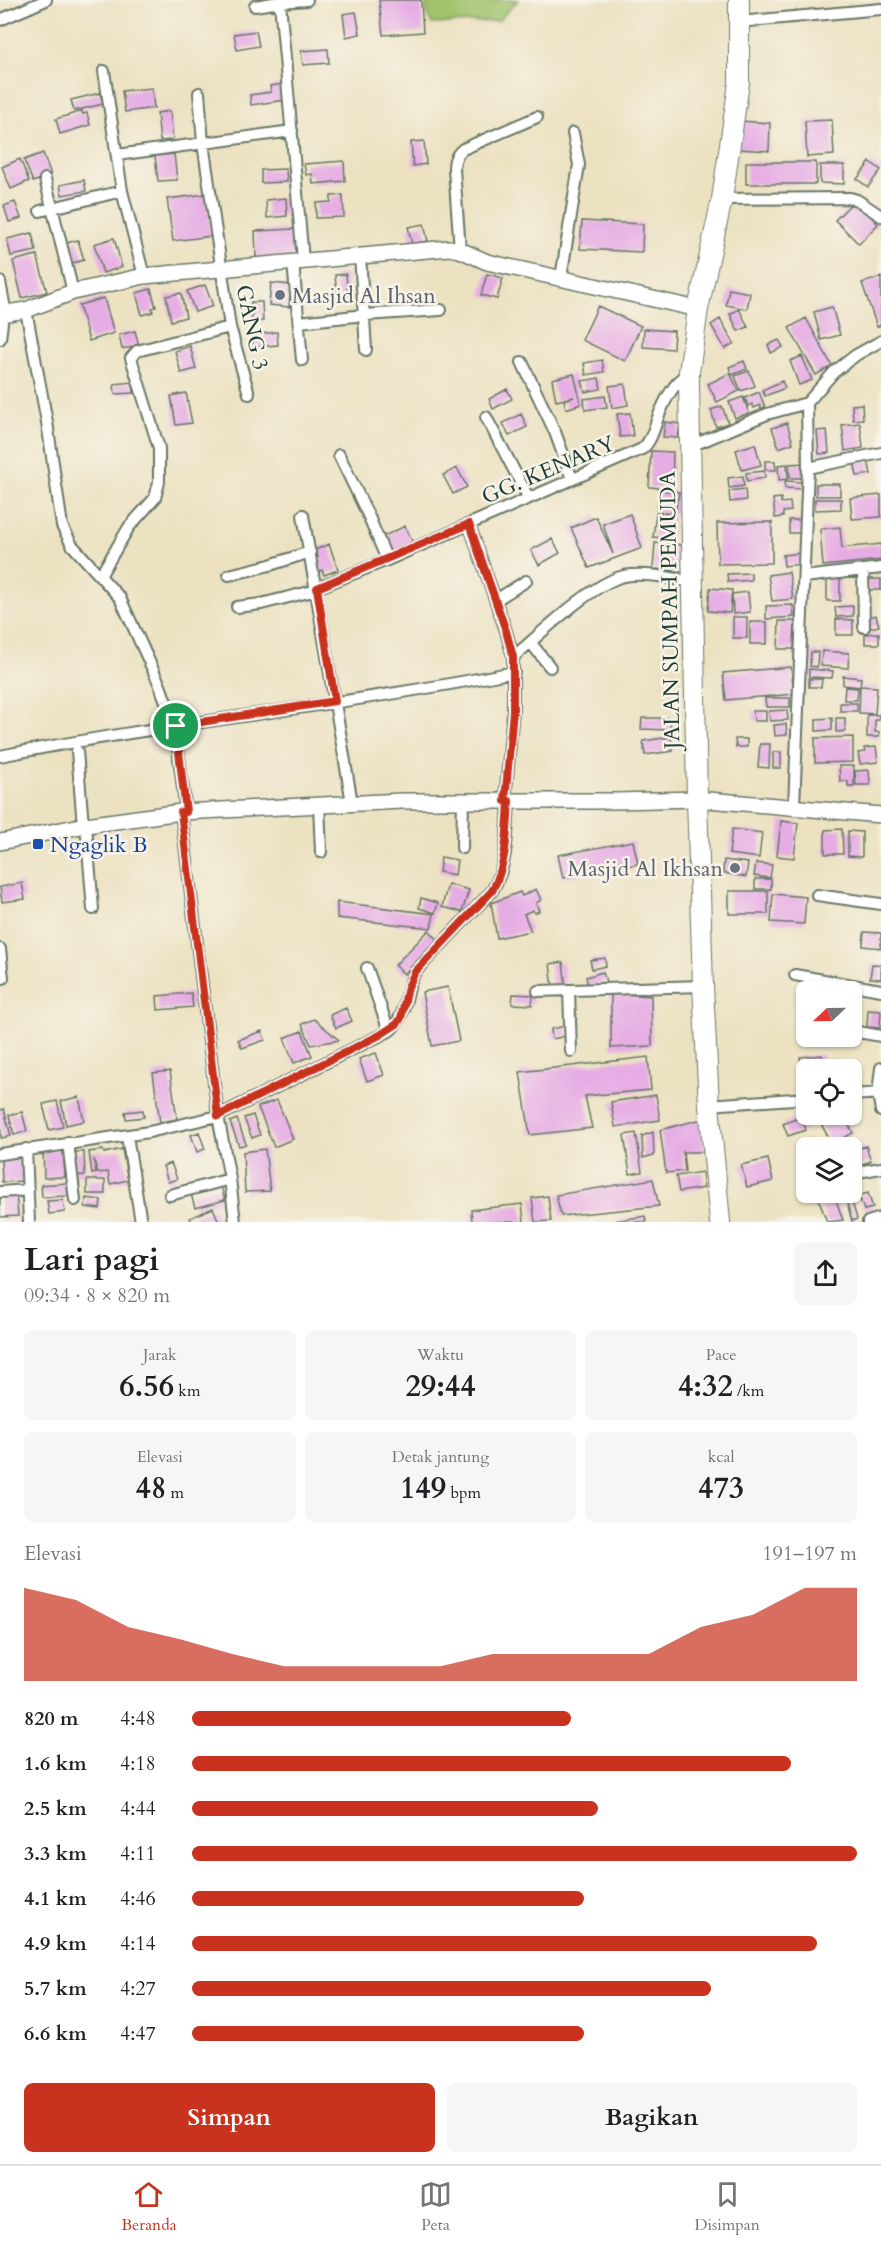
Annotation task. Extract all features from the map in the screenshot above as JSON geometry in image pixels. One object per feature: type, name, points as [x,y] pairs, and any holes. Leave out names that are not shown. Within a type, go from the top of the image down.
[{"type":"highway","name":"JALAN SUMPAH PEMUDA","points":[[720,1222],[708,1105],[703,986],[688,414],[689,379],[698,309],[722,199],[739,83],[739,0]]},
{"type":"main road","points":[[3,314],[26,310],[73,292],[144,276],[434,248],[460,250],[488,262],[698,309]]},
{"type":"main road","points":[[0,842],[85,826],[183,812],[352,803],[697,799],[881,815]]},
{"type":"street","points":[[0,20],[45,0]]},
{"type":"street","points":[[255,6],[307,0]]},
{"type":"street","points":[[280,2],[292,131],[302,360]]},
{"type":"street","points":[[739,22],[877,6]]},
{"type":"street","points":[[104,71],[122,191],[144,276]]},
{"type":"street","name":"GANG 3","points":[[199,93],[203,143],[230,327],[249,394]]},
{"type":"street","points":[[460,250],[454,160],[463,149],[537,117]]},
{"type":"street","points":[[117,154],[292,131]]},
{"type":"street","points":[[561,278],[579,165],[573,133]]},
{"type":"street","points":[[45,179],[73,292]]},
{"type":"street","points":[[40,211],[122,191]]},
{"type":"street","points":[[722,199],[850,198],[879,215]]},
{"type":"street","points":[[360,255],[366,350]]},
{"type":"street","points":[[0,282],[3,314],[0,339]]},
{"type":"street","points":[[26,310],[62,526],[72,545],[120,598],[128,612],[176,726],[183,812],[218,1116],[230,1179],[235,1222]]},
{"type":"street","points":[[299,322],[441,310]]},
{"type":"street","points":[[100,576],[129,527],[155,498],[159,482],[159,448],[131,358],[137,351],[230,327]]},
{"type":"street","points":[[689,447],[767,414],[807,403],[834,372],[855,355],[881,341]]},
{"type":"street","points":[[522,362],[555,432],[572,479]]},
{"type":"street","name":"GG. KENARY","points":[[237,608],[317,589],[642,449],[648,443],[666,400],[679,380],[689,379]]},
{"type":"street","points":[[794,806],[808,468],[807,403]]},
{"type":"street","points":[[486,417],[528,497]]},
{"type":"street","points":[[808,468],[881,453]]},
{"type":"street","points":[[339,455],[387,560]]},
{"type":"street","points":[[303,515],[352,803]]},
{"type":"street","points":[[0,1154],[68,1142],[127,1136],[218,1116],[389,1031],[401,1018],[408,987],[415,972],[492,891],[505,851],[513,711],[513,657],[469,524]]},
{"type":"street","points":[[229,575],[310,552]]},
{"type":"street","points":[[804,577],[881,568]]},
{"type":"street","points":[[863,570],[864,627]]},
{"type":"street","points":[[513,657],[591,591],[618,578],[643,576],[693,582]]},
{"type":"street","points":[[496,600],[526,581]]},
{"type":"street","points":[[531,643],[550,667]]},
{"type":"street","points":[[0,756],[335,701],[420,691],[514,672]]},
{"type":"street","points":[[77,751],[93,909]]},
{"type":"street","points":[[462,848],[463,801]]},
{"type":"street","points":[[319,805],[321,852]]},
{"type":"street","points":[[817,895],[881,904]]},
{"type":"street","points":[[0,949],[3,978]]},
{"type":"street","points":[[367,968],[389,1031]]},
{"type":"street","points":[[795,975],[881,990]]},
{"type":"street","points":[[538,991],[703,986]]},
{"type":"street","points":[[569,990],[571,1052]]},
{"type":"street","points":[[862,1033],[881,1036]]},
{"type":"street","points":[[881,1068],[879,1093],[881,1111]]},
{"type":"street","points":[[862,1094],[879,1093]]},
{"type":"street","points":[[708,1105],[796,1099]]},
{"type":"street","points":[[127,1136],[141,1222]]},
{"type":"street","points":[[68,1142],[75,1200]]},
{"type":"street","points":[[26,1149],[28,1222]]},
{"type":"street","points":[[862,1171],[881,1168]]},
{"type":"street","points":[[170,1195],[230,1179]]},
{"type":"street","points":[[0,1192],[28,1190]]},
{"type":"street","points":[[868,1222],[881,1218]]},
{"type":"green space","points":[[425,0],[518,0],[498,21],[432,24],[427,14]]},
{"type":"building","points":[[379,0],[421,0],[423,32],[383,35]]},
{"type":"building","points":[[356,12],[360,34],[346,37],[343,14]]},
{"type":"building","points":[[256,31],[259,46],[237,50],[234,34]]},
{"type":"building","points":[[328,49],[329,63],[303,65],[301,51]]},
{"type":"building","points":[[283,84],[286,100],[251,105],[250,95],[271,92],[270,86]]},
{"type":"building","points":[[152,88],[154,108],[125,112],[122,91]]},
{"type":"building","points":[[100,93],[103,104],[74,111],[71,100]]},
{"type":"building","points":[[82,111],[83,114],[87,113],[90,125],[60,134],[56,119]]},
{"type":"building","points":[[170,111],[173,140],[160,141],[157,113]]},
{"type":"building","points":[[832,120],[834,155],[807,157],[805,121]]},
{"type":"building","points":[[740,121],[770,123],[769,151],[739,149]]},
{"type":"building","points":[[424,141],[426,164],[413,166],[411,142]]},
{"type":"building","points":[[43,153],[51,175],[33,182],[24,160]]},
{"type":"building","points":[[174,154],[177,180],[158,181],[155,156]]},
{"type":"building","points":[[20,159],[29,181],[11,189],[2,167]]},
{"type":"building","points":[[344,161],[345,181],[313,184],[312,174],[306,175],[304,164]]},
{"type":"building","points":[[746,162],[816,162],[816,184],[746,184]]},
{"type":"building","points":[[870,162],[881,170],[868,187],[857,179]]},
{"type":"building","points":[[820,165],[844,165],[844,184],[820,183]]},
{"type":"building","points":[[286,169],[287,182],[261,183],[261,170]]},
{"type":"building","points":[[84,180],[86,191],[62,195],[60,185]]},
{"type":"building","points":[[206,194],[212,236],[173,241],[167,199]]},
{"type":"building","points":[[343,195],[344,217],[316,218],[316,203],[331,202],[331,196]]},
{"type":"building","points":[[286,198],[287,216],[267,218],[266,200]]},
{"type":"building","points":[[855,200],[878,224],[859,244],[835,220]]},
{"type":"building","points":[[15,202],[21,218],[9,222],[4,206]]},
{"type":"building","points":[[582,221],[643,224],[642,252],[580,249]]},
{"type":"building","points":[[424,224],[428,241],[412,244],[408,227]]},
{"type":"building","points":[[295,229],[296,256],[256,258],[255,231]]},
{"type":"building","points":[[32,233],[36,251],[11,256],[7,239]]},
{"type":"building","points":[[114,238],[122,267],[103,273],[94,244]]},
{"type":"building","points":[[78,240],[84,260],[69,264],[63,244]]},
{"type":"building","points":[[37,255],[47,292],[22,298],[13,261]]},
{"type":"building","points":[[346,274],[348,296],[337,297],[335,275]]},
{"type":"building","points":[[487,274],[503,278],[497,299],[481,295]]},
{"type":"building","points":[[881,277],[881,325],[877,327],[862,283]]},
{"type":"building","name":"Masjid Al Ihsan","points":[[271,283],[291,285],[289,307],[269,305]]},
{"type":"building","points":[[205,285],[213,306],[195,312],[187,291]]},
{"type":"building","points":[[151,289],[156,307],[152,308],[153,312],[142,315],[136,293]]},
{"type":"building","points":[[729,289],[750,293],[747,309],[726,305]]},
{"type":"building","points":[[181,293],[186,317],[171,321],[166,296]]},
{"type":"building","points":[[104,298],[114,333],[89,341],[79,305]]},
{"type":"building","points":[[251,302],[262,302],[263,321],[252,322]]},
{"type":"building","points":[[598,306],[641,326],[625,361],[582,340]]},
{"type":"building","points":[[832,307],[840,335],[821,340],[814,312]]},
{"type":"building","points":[[739,309],[748,327],[738,331],[730,314]]},
{"type":"building","points":[[806,318],[832,366],[816,375],[789,328]]},
{"type":"building","points":[[720,319],[734,343],[725,349],[711,325]]},
{"type":"building","points":[[644,329],[674,331],[673,349],[643,347]]},
{"type":"building","points":[[135,331],[139,346],[122,349],[119,335]]},
{"type":"building","points":[[277,332],[278,345],[254,347],[252,335]]},
{"type":"building","points":[[779,340],[783,347],[771,353],[768,345]]},
{"type":"building","points":[[190,346],[196,369],[181,373],[175,351]]},
{"type":"building","points":[[802,356],[812,380],[799,385],[790,361]]},
{"type":"building","points":[[602,360],[604,372],[586,375],[584,363]]},
{"type":"building","points":[[744,361],[747,369],[732,375],[729,367]]},
{"type":"building","points":[[749,371],[755,386],[741,391],[735,376]]},
{"type":"building","points":[[730,373],[739,391],[717,402],[708,384]]},
{"type":"building","points":[[574,374],[581,404],[566,409],[564,400],[574,397],[556,401],[552,379]]},
{"type":"building","points":[[599,378],[601,389],[585,392],[582,381]]},
{"type":"building","points":[[782,381],[785,388],[765,396],[762,390]]},
{"type":"building","points":[[133,382],[134,393],[115,394],[114,384]]},
{"type":"building","points":[[625,384],[628,405],[612,408],[609,386]]},
{"type":"building","points":[[507,389],[512,399],[493,409],[489,399]]},
{"type":"building","points":[[759,392],[765,407],[761,409],[760,405],[754,408],[752,404],[748,406],[745,398]]},
{"type":"building","points":[[186,393],[192,423],[176,425],[171,396]]},
{"type":"building","points":[[605,396],[607,407],[585,410],[584,399]]},
{"type":"building","points":[[743,397],[749,413],[735,418],[729,402]]},
{"type":"building","points":[[862,404],[863,419],[853,420],[852,405]]},
{"type":"building","points":[[722,406],[728,423],[716,427],[711,410]]},
{"type":"building","points":[[630,413],[633,436],[620,437],[617,414]]},
{"type":"building","points":[[521,414],[527,427],[509,436],[503,423]]},
{"type":"building","points":[[665,422],[680,424],[678,438],[663,437]]},
{"type":"building","points":[[787,423],[793,443],[779,448],[772,428]]},
{"type":"building","points":[[860,423],[863,448],[845,451],[842,425]]},
{"type":"building","points":[[827,430],[829,453],[819,454],[817,431]]},
{"type":"building","points":[[755,444],[761,465],[742,470],[736,450]]},
{"type":"building","points":[[651,451],[673,452],[672,489],[649,487]]},
{"type":"building","points":[[868,460],[871,474],[857,476],[854,462]]},
{"type":"building","points":[[765,461],[775,461],[776,470],[765,470]]},
{"type":"building","points":[[806,463],[806,478],[790,478],[789,464]]},
{"type":"building","points":[[787,464],[788,479],[779,480],[778,465]]},
{"type":"building","points":[[457,468],[467,487],[453,494],[443,475]]},
{"type":"building","points":[[764,471],[765,478],[747,481],[746,473]]},
{"type":"building","points":[[743,476],[744,486],[729,488],[728,478]]},
{"type":"building","points":[[785,481],[802,482],[802,489],[785,488]]},
{"type":"building","points":[[816,484],[840,484],[840,496],[816,496]]},
{"type":"building","points":[[745,489],[746,500],[730,502],[729,491]]},
{"type":"building","points":[[660,490],[679,492],[678,499],[659,497]]},
{"type":"building","points":[[881,495],[881,517],[852,519],[850,498]]},
{"type":"building","points":[[658,498],[677,500],[676,514],[657,512]]},
{"type":"building","points":[[781,498],[781,503],[790,502],[791,511],[783,512],[783,517],[775,518],[773,499]]},
{"type":"building","points":[[815,499],[841,499],[841,509],[815,510]]},
{"type":"building","points":[[630,514],[642,548],[589,568],[571,528],[596,517],[613,554],[603,524]]},
{"type":"building","points":[[656,514],[673,516],[671,539],[653,537]]},
{"type":"building","points":[[789,520],[804,520],[804,533],[789,533]]},
{"type":"building","points":[[772,522],[772,563],[718,564],[717,523]]},
{"type":"building","points":[[405,526],[413,543],[391,554],[382,537]]},
{"type":"building","points":[[840,527],[842,548],[881,544],[881,560],[823,566],[820,529]]},
{"type":"building","points":[[552,539],[560,553],[539,565],[531,550]]},
{"type":"building","points":[[655,543],[685,545],[683,571],[653,569]]},
{"type":"building","points":[[329,544],[338,570],[324,575],[322,570],[317,572],[313,559],[318,557],[315,550]]},
{"type":"building","points":[[801,553],[802,564],[784,566],[783,555]]},
{"type":"building","points":[[789,572],[793,599],[772,601],[768,575]]},
{"type":"building","points":[[751,573],[751,580],[728,582],[727,574]]},
{"type":"building","points":[[827,577],[840,577],[840,601],[827,601]]},
{"type":"building","points":[[867,579],[881,579],[881,590],[868,590]]},
{"type":"building","points":[[710,588],[732,590],[730,613],[708,611]]},
{"type":"building","points":[[748,592],[750,612],[733,614],[732,594]]},
{"type":"building","points":[[793,605],[794,617],[766,619],[766,606]]},
{"type":"building","points":[[853,606],[853,616],[836,617],[835,607]]},
{"type":"building","points":[[876,615],[879,626],[867,629],[864,619]]},
{"type":"building","points":[[733,617],[747,617],[747,638],[733,638]]},
{"type":"building","points":[[836,619],[853,620],[853,635],[836,635]]},
{"type":"building","points":[[779,621],[795,621],[794,649],[778,649]]},
{"type":"building","points":[[750,622],[767,622],[767,644],[750,644]]},
{"type":"building","points":[[879,633],[879,644],[865,644],[865,634]]},
{"type":"building","points":[[822,651],[849,653],[848,668],[821,666]]},
{"type":"building","points":[[811,652],[818,652],[817,667],[810,666]]},
{"type":"building","points":[[791,667],[794,694],[726,700],[723,673]]},
{"type":"building","points":[[809,669],[833,671],[832,678],[809,677]]},
{"type":"building","points":[[843,676],[861,678],[860,687],[843,685]]},
{"type":"building","points":[[809,679],[822,679],[821,687],[809,687]]},
{"type":"building","points":[[860,686],[877,687],[875,714],[859,713]]},
{"type":"building","points":[[845,687],[858,688],[857,700],[844,700]]},
{"type":"building","points":[[765,698],[790,698],[790,707],[766,707]]},
{"type":"building","points":[[840,703],[857,703],[857,711],[840,711]]},
{"type":"building","points":[[787,710],[788,720],[770,721],[769,711]]},
{"type":"building","points":[[753,711],[766,711],[766,721],[754,721]]},
{"type":"building","points":[[867,715],[879,715],[879,720],[875,720],[875,732],[879,732],[879,737],[867,737]]},
{"type":"building","points":[[642,718],[671,718],[670,730],[641,729]]},
{"type":"building","points":[[832,718],[832,730],[816,731],[816,719]]},
{"type":"building","points":[[836,718],[845,718],[845,731],[836,732]]},
{"type":"building","points":[[786,724],[787,735],[775,736],[774,725]]},
{"type":"building","points":[[671,737],[673,751],[645,755],[643,741]]},
{"type":"building","points":[[853,737],[853,762],[815,763],[815,738]]},
{"type":"building","points":[[735,739],[747,739],[747,747],[736,747]]},
{"type":"building","points":[[760,744],[770,744],[769,768],[758,767]]},
{"type":"building","points":[[876,747],[878,762],[860,764],[858,753],[865,752],[864,748]]},
{"type":"building","points":[[773,752],[781,752],[781,768],[773,768]]},
{"type":"building","points":[[839,766],[854,766],[854,786],[848,786],[848,781],[840,781]]},
{"type":"building","points":[[869,770],[870,785],[856,785],[855,771]]},
{"type":"building","points":[[781,821],[798,823],[794,858],[777,856]]},
{"type":"building","points":[[732,829],[762,833],[759,858],[729,854]]},
{"type":"building","points":[[842,829],[843,854],[825,854],[825,830]]},
{"type":"building","points":[[848,831],[862,832],[862,857],[848,856]]},
{"type":"building","points":[[633,841],[638,864],[563,878],[558,855]]},
{"type":"building","points":[[441,857],[457,860],[455,875],[439,872]]},
{"type":"building","name":"Masjid Al Ikhsan","points":[[724,860],[748,863],[746,877],[723,873]]},
{"type":"building","points":[[756,863],[772,865],[770,878],[754,876]]},
{"type":"building","points":[[755,879],[771,879],[771,889],[755,889]]},
{"type":"building","points":[[22,883],[25,899],[2,902],[0,887]]},
{"type":"building","points":[[448,884],[469,890],[462,912],[442,907]]},
{"type":"building","points":[[536,889],[541,900],[536,903],[539,911],[534,913],[533,910],[524,914],[531,931],[497,938],[491,903],[520,892],[522,896]]},
{"type":"building","points":[[729,891],[768,891],[768,914],[729,914]]},
{"type":"building","points":[[773,894],[806,897],[804,924],[771,922]]},
{"type":"building","points":[[421,898],[438,903],[435,913],[419,908]]},
{"type":"building","points":[[337,902],[434,914],[431,928],[337,918]]},
{"type":"building","points":[[429,930],[438,940],[404,974],[395,965]]},
{"type":"building","points":[[864,932],[881,933],[881,948],[863,946]]},
{"type":"building","points":[[605,958],[606,966],[592,969],[590,960]]},
{"type":"building","points":[[563,962],[566,987],[553,989],[550,964]]},
{"type":"building","points":[[872,964],[881,965],[881,979],[870,978]]},
{"type":"building","points":[[603,972],[606,982],[588,986],[586,977]]},
{"type":"building","points":[[448,987],[459,1041],[432,1046],[422,992]]},
{"type":"building","points":[[191,993],[193,1007],[158,1010],[157,996]]},
{"type":"building","points":[[611,993],[651,996],[652,1046],[611,1048]]},
{"type":"building","points":[[513,994],[533,995],[532,1005],[512,1004]]},
{"type":"building","points":[[346,1008],[352,1021],[336,1028],[330,1015]]},
{"type":"building","points":[[868,1010],[881,1011],[880,1028],[867,1027]]},
{"type":"building","points":[[314,1019],[339,1040],[311,1045],[302,1024]]},
{"type":"building","points":[[566,1026],[567,1036],[552,1039],[551,1029]]},
{"type":"building","points":[[262,1031],[265,1040],[242,1048],[238,1040]]},
{"type":"building","points":[[302,1031],[312,1056],[294,1063],[284,1038]]},
{"type":"building","points":[[376,1053],[384,1075],[367,1081],[359,1059]]},
{"type":"building","points":[[822,1055],[822,1059],[800,1059],[800,1057]]},
{"type":"building","points":[[648,1057],[651,1090],[585,1096],[592,1128],[530,1135],[520,1072]]},
{"type":"building","points":[[170,1071],[177,1119],[160,1122],[153,1073]]},
{"type":"building","points":[[656,1095],[660,1120],[615,1127],[611,1102]]},
{"type":"building","points":[[79,1097],[84,1121],[66,1125],[61,1101]]},
{"type":"building","points":[[277,1100],[293,1139],[274,1147],[258,1107]]},
{"type":"building","points":[[57,1101],[63,1127],[49,1130],[43,1104]]},
{"type":"building","points":[[4,1109],[11,1136],[1,1138],[0,1110]]},
{"type":"building","points":[[143,1110],[144,1117],[126,1119],[125,1112]]},
{"type":"building","points":[[22,1112],[27,1131],[14,1135],[9,1115]]},
{"type":"building","points":[[253,1115],[260,1135],[252,1138],[244,1118]]},
{"type":"building","points":[[237,1119],[246,1144],[239,1146],[230,1122]]},
{"type":"building","points":[[702,1119],[704,1152],[683,1152],[685,1171],[666,1173],[660,1130]]},
{"type":"building","points":[[796,1119],[796,1125],[804,1125],[806,1130],[788,1136],[783,1124]]},
{"type":"building","points":[[822,1125],[849,1125],[853,1133],[845,1137],[828,1137]]},
{"type":"building","points":[[199,1132],[205,1149],[197,1152],[191,1135]]},
{"type":"building","points":[[653,1132],[654,1155],[643,1158],[642,1136]]},
{"type":"building","points":[[636,1133],[642,1172],[630,1174],[624,1135]]},
{"type":"building","points":[[866,1146],[871,1161],[862,1164],[862,1147]]},
{"type":"building","points":[[63,1149],[65,1177],[44,1178],[43,1150]]},
{"type":"building","points":[[122,1149],[128,1180],[110,1184],[108,1172],[97,1173],[94,1159],[96,1173],[92,1174],[89,1152],[103,1150],[104,1153]]},
{"type":"building","points":[[265,1149],[270,1191],[245,1192],[243,1152]]},
{"type":"building","points":[[71,1152],[84,1152],[85,1175],[72,1176]]},
{"type":"building","points":[[25,1157],[26,1181],[2,1182],[1,1159]]},
{"type":"building","points":[[768,1159],[773,1181],[747,1187],[741,1165]]},
{"type":"building","points":[[171,1163],[177,1179],[168,1182],[163,1166]]},
{"type":"building","points":[[702,1172],[704,1188],[679,1192],[676,1176]]},
{"type":"building","points":[[653,1179],[659,1206],[561,1216],[556,1195]]},
{"type":"building","points":[[87,1180],[105,1180],[105,1194],[87,1194]]},
{"type":"building","points":[[67,1183],[68,1196],[42,1197],[41,1185]]},
{"type":"building","points":[[221,1186],[225,1200],[195,1208],[191,1194]]},
{"type":"building","points":[[16,1192],[18,1216],[0,1217],[0,1193]]},
{"type":"building","points":[[868,1193],[873,1208],[864,1210],[862,1195]]},
{"type":"building","points":[[548,1196],[551,1221],[535,1222],[532,1198]]},
{"type":"building","points":[[86,1198],[101,1200],[100,1209],[85,1207]]},
{"type":"building","points":[[63,1200],[65,1212],[49,1214],[47,1201]]},
{"type":"building","points":[[820,1203],[837,1203],[843,1220],[827,1222]]},
{"type":"building","points":[[847,1203],[852,1203],[857,1219],[852,1221]]},
{"type":"building","points":[[522,1204],[524,1222],[472,1222],[471,1210]]},
{"type":"building","points":[[213,1208],[219,1222],[192,1222],[190,1218]]},
{"type":"building","points":[[645,1216],[646,1222],[615,1222],[615,1221]]},
{"type":"place","name":"Masjid Al Ihsan","points":[[280,295]]},
{"type":"place","name":"Ngaglik B","points":[[38,844]]},
{"type":"place","name":"Masjid Al Ikhsan","points":[[735,868]]},
{"type":"route","points":[[469,524],[513,657],[513,711],[505,801],[509,801],[507,835],[502,866],[496,884],[415,972],[408,987],[401,1018],[389,1031],[218,1116],[181,812],[186,812],[176,726],[335,701],[317,588],[469,524]]}]
